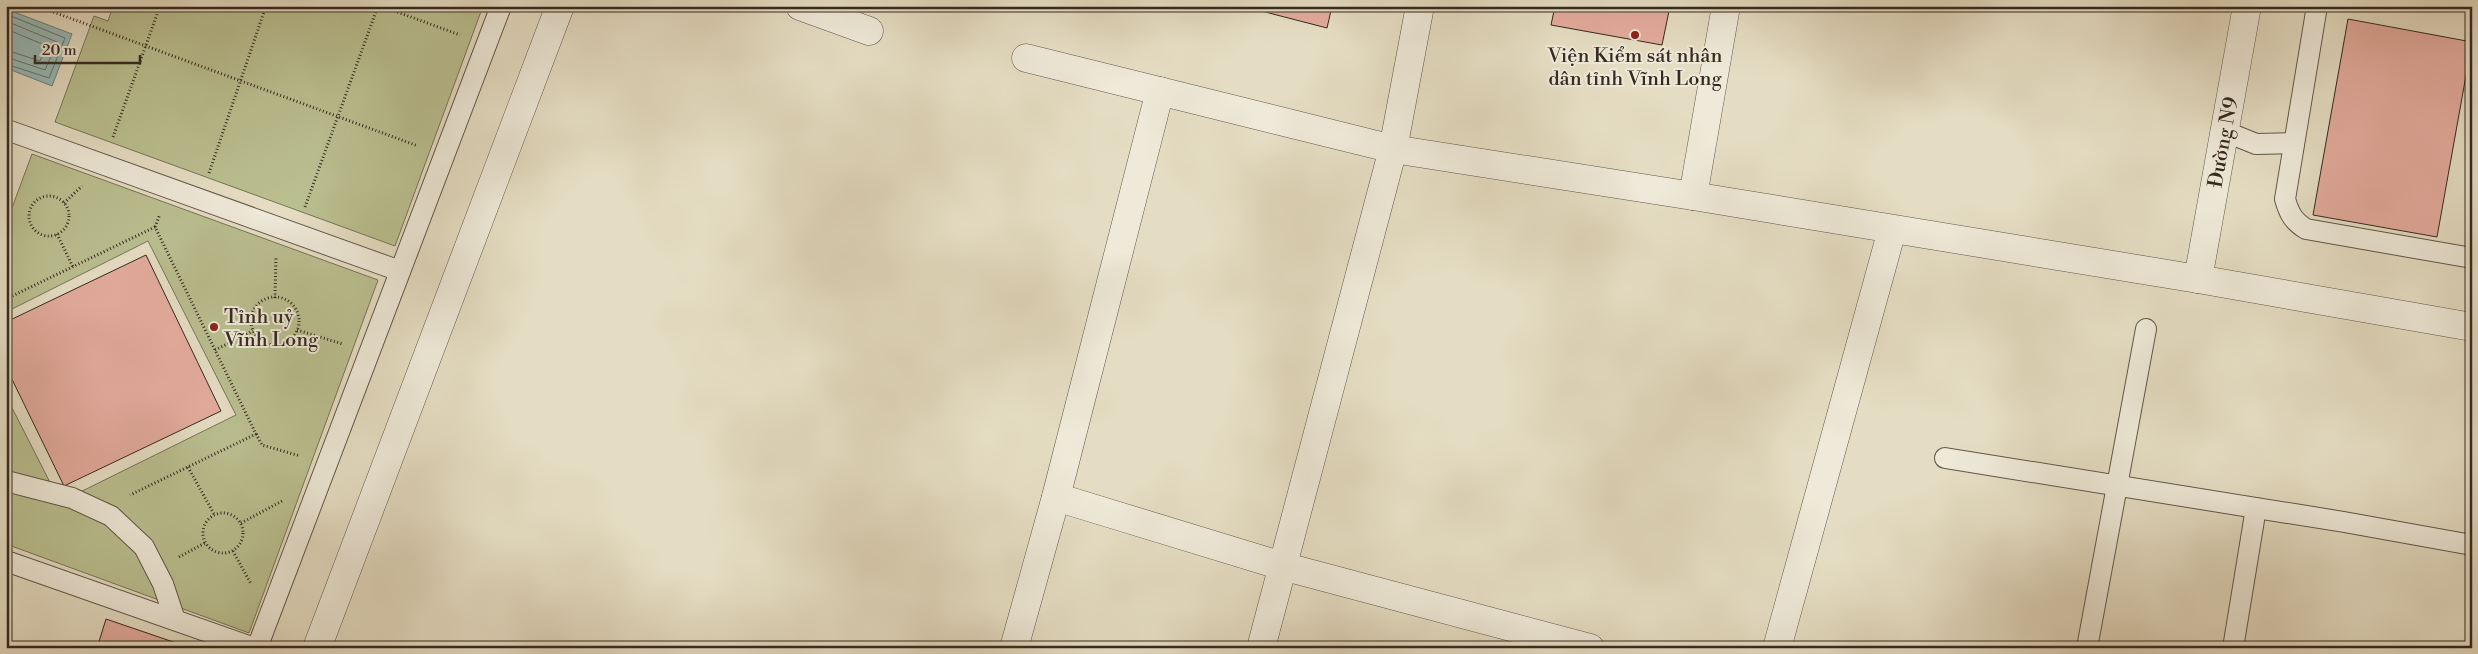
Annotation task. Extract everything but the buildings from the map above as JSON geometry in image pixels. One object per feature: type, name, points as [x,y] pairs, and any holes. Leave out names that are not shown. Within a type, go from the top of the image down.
[{"type":"street","points":[[317,648],[560,6]]},
{"type":"street","points":[[800,6],[869,31]]},
{"type":"street","points":[[1261,648],[1393,149],[1420,6]]},
{"type":"street","points":[[1693,196],[1726,6]]},
{"type":"street","name":"Đường N9","points":[[2198,279],[2247,6]]},
{"type":"street","points":[[1026,58],[1393,149],[2198,279],[2472,327]]},
{"type":"street","points":[[1014,648],[1056,497],[1160,91]]},
{"type":"street","points":[[1777,648],[1892,230]]},
{"type":"street","points":[[1056,497],[1522,640],[1590,648]]},
{"type":"lane","points":[[258,648],[501,6]]},
{"type":"lane","points":[[2317,6],[2285,199],[2288,212],[2294,222],[2306,229],[2472,258]]},
{"type":"lane","points":[[10,131],[400,271]]},
{"type":"lane","points":[[2224,131],[2256,144],[2294,143]]},
{"type":"lane","points":[[2087,648],[2146,330]]},
{"type":"lane","points":[[1946,458],[2472,545]]},
{"type":"lane","points":[[6,481],[72,498],[111,516],[144,547],[163,584],[174,620]]},
{"type":"lane","points":[[2233,648],[2256,508]]},
{"type":"lane","points":[[6,561],[174,620],[214,641],[254,648]]},
{"type":"path","points":[[37,6],[444,156]]},
{"type":"path","points":[[103,165],[160,6]]},
{"type":"path","points":[[200,199],[266,6]]},
{"type":"path","points":[[274,298],[286,230],[338,116],[379,6],[486,45]]},
{"type":"path","points":[[54,196],[60,199],[68,209],[66,229],[58,234],[42,235],[32,226],[29,220],[31,207],[41,198],[54,196]]},
{"type":"path","points":[[6,299],[154,227],[262,446],[328,464]]},
{"type":"path","points":[[58,234],[73,267]]},
{"type":"path","points":[[274,298],[288,301],[294,307],[299,322],[297,330],[292,338],[278,345],[262,342],[253,331],[251,324],[254,309],[265,299],[274,298]]},
{"type":"path","points":[[297,330],[370,351]]},
{"type":"path","points":[[215,350],[253,331]]},
{"type":"path","points":[[98,510],[256,434]]},
{"type":"path","points":[[188,467],[214,514]]},
{"type":"path","points":[[229,513],[241,523],[243,530],[242,543],[233,551],[218,553],[205,543],[202,534],[204,523],[214,514],[229,513]]},
{"type":"green space","points":[[113,6],[483,6],[395,246],[55,122],[94,16],[108,21]]},
{"type":"green space","points":[[32,154],[378,280],[249,633],[6,544],[6,396],[60,502],[236,415],[148,241],[6,312],[6,224]]},
{"type":"water","points":[[6,9],[72,34],[52,86],[6,68]]},
{"type":"place","name":"Viện Kiểm sát nhân dân tỉnh Vĩnh Long","points":[[1635,35]]},
{"type":"place","name":"Tỉnh uỷ Vĩnh Long","points":[[214,327]]}]
